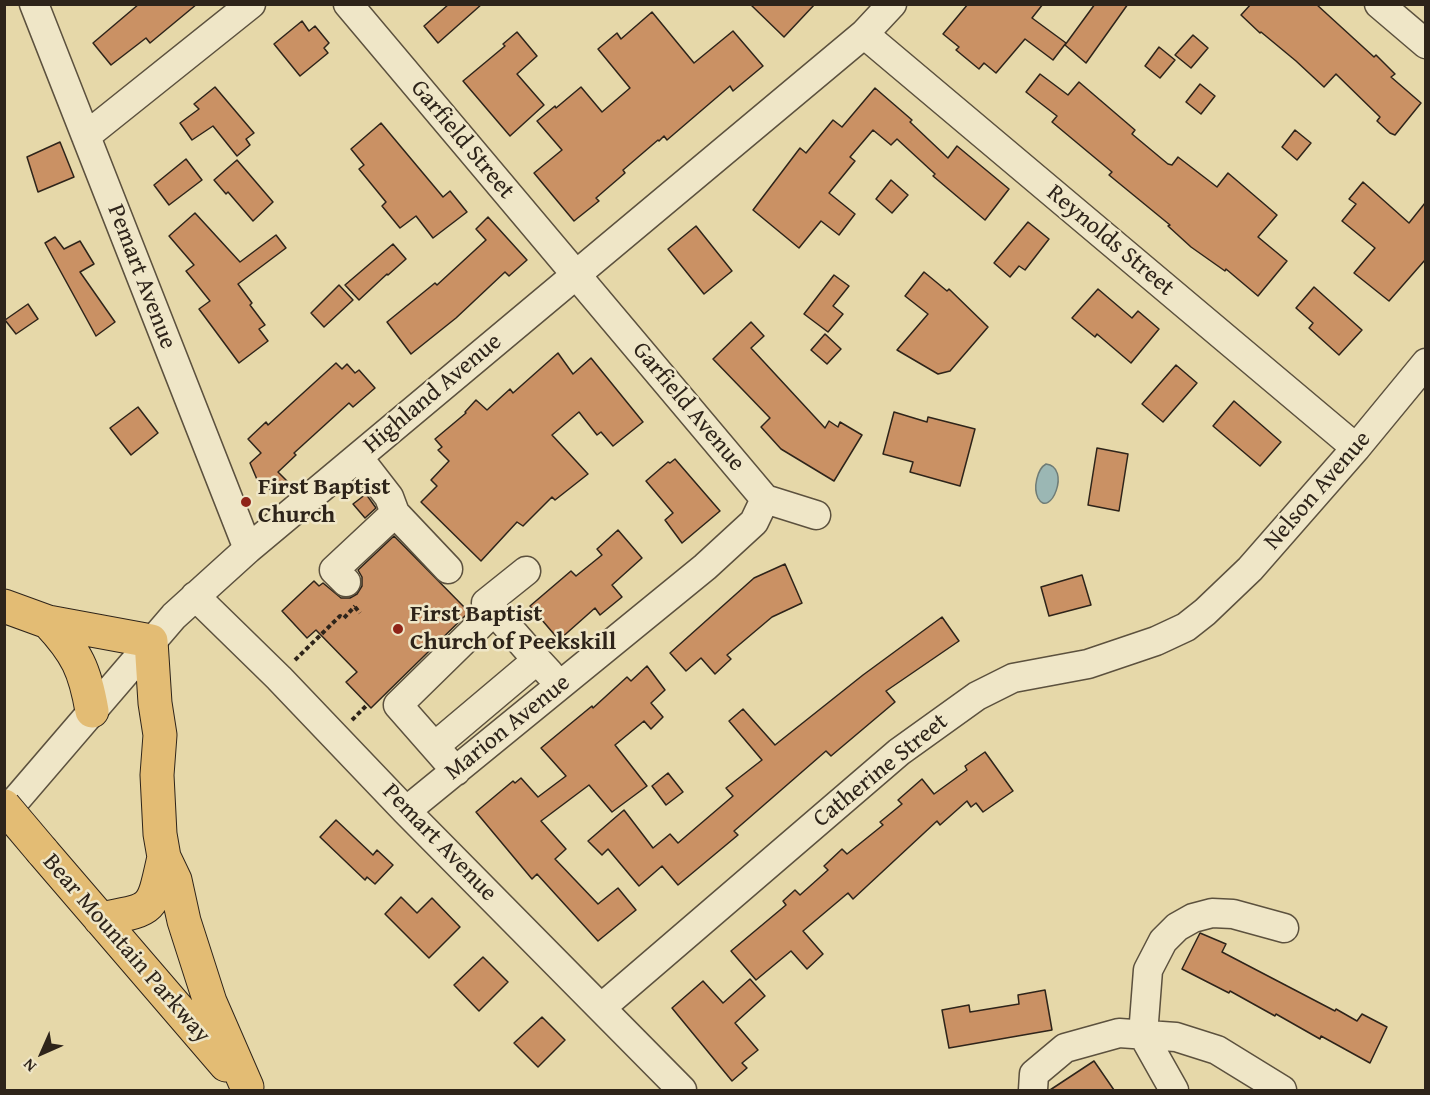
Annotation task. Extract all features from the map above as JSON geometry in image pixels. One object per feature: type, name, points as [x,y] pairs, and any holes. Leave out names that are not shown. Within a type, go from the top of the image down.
[{"type":"highway","points":[[4,606],[48,622],[151,641],[155,703],[160,735],[157,776],[160,834],[164,858],[175,880],[184,921],[210,1002],[248,1089]]},
{"type":"highway","points":[[48,622],[68,644],[78,661],[92,711]]},
{"type":"highway","name":"Bear Mountain Parkway","points":[[4,806],[248,1089]]},
{"type":"highway","points":[[100,919],[132,914],[149,905],[158,887],[164,858]]},
{"type":"street","name":"Pemart Avenue","points":[[34,4],[248,549]]},
{"type":"street","points":[[86,136],[251,4]]},
{"type":"street","name":"Garfield Street","points":[[348,4],[576,275]]},
{"type":"street","name":"Highland Avenue","points":[[4,814],[151,641],[195,596],[248,549],[864,34],[892,4]]},
{"type":"street","points":[[1379,4],[1425,44]]},
{"type":"street","name":"Reynolds Street","points":[[864,34],[1356,448]]},
{"type":"street","name":"Garfield Avenue","points":[[576,275],[765,499]]},
{"type":"street","name":"Nelson Avenue","points":[[1205,612],[1250,569],[1356,448],[1425,363]]},
{"type":"street","points":[[358,457],[389,497],[395,513],[448,569]]},
{"type":"street","points":[[765,499],[816,515]]},
{"type":"street","name":"Marion Avenue","points":[[406,811],[705,567],[754,522],[765,499]]},
{"type":"street","points":[[354,596],[334,570],[395,513]]},
{"type":"street","points":[[526,571],[486,603],[560,686]]},
{"type":"street","name":"Pemart Avenue","points":[[195,596],[279,678],[406,811],[682,1090]]},
{"type":"street","points":[[456,771],[398,705],[494,611]]},
{"type":"street","name":"Catherine Street","points":[[601,1008],[899,752],[977,696],[1012,678],[1088,664],[1156,641],[1186,627],[1205,612]]},
{"type":"street","points":[[435,746],[537,660]]},
{"type":"street","points":[[1174,1090],[1143,1035],[1148,970],[1163,940],[1177,927],[1193,918],[1212,913],[1233,914],[1284,928]]},
{"type":"street","points":[[1033,1090],[1034,1074],[1065,1048],[1119,1033],[1176,1037],[1217,1050],[1282,1090]]},
{"type":"path","points":[[354,596],[360,614]]},
{"type":"path","points":[[290,665],[340,616],[344,618],[354,596]]},
{"type":"path","points":[[348,725],[368,704]]},
{"type":"water","points":[[1046,464],[1054,467],[1058,482],[1053,498],[1043,503],[1038,498],[1036,484],[1040,470]]},
{"type":"building","points":[[139,4],[197,4],[150,43],[146,38],[111,65],[93,43]]},
{"type":"building","points":[[449,4],[482,4],[438,43],[424,26]]},
{"type":"building","points":[[750,4],[815,4],[784,37]]},
{"type":"building","points":[[968,4],[1043,4],[1032,18],[1066,43],[1053,60],[1025,39],[996,73],[984,63],[979,69],[956,50],[959,47],[943,34]]},
{"type":"building","points":[[1095,4],[1128,4],[1086,63],[1065,45]]},
{"type":"building","points":[[1251,4],[1316,4],[1374,57],[1376,55],[1395,74],[1391,77],[1421,103],[1395,135],[1390,133],[1377,121],[1380,117],[1336,74],[1324,87],[1296,61],[1260,33],[1241,15]]},
{"type":"building","points":[[652,12],[694,63],[733,31],[763,66],[733,91],[730,86],[667,140],[664,136],[658,140],[623,170],[625,173],[596,198],[599,201],[574,221],[534,173],[562,150],[537,121],[581,87],[602,112],[630,88],[598,49],[617,33],[621,39]]},
{"type":"building","points":[[302,21],[309,31],[315,26],[329,43],[324,48],[328,53],[300,76],[274,44]]},
{"type":"building","points":[[517,32],[537,56],[517,74],[544,105],[510,136],[463,81],[505,46],[503,44]]},
{"type":"building","points":[[1193,35],[1208,48],[1191,68],[1175,55]]},
{"type":"building","points":[[1159,47],[1175,60],[1160,78],[1145,66]]},
{"type":"building","points":[[1040,74],[1068,95],[1079,82],[1135,130],[1132,134],[1168,164],[1172,165],[1178,157],[1217,187],[1228,173],[1277,215],[1258,237],[1287,261],[1258,296],[1226,269],[1225,271],[1191,247],[1168,226],[1170,225],[1109,175],[1112,172],[1052,122],[1057,116],[1026,92]]},
{"type":"building","points":[[1200,84],[1215,96],[1201,114],[1186,102]]},
{"type":"building","points":[[215,87],[254,133],[246,139],[250,145],[237,156],[213,126],[192,140],[180,123],[199,109],[194,104]]},
{"type":"building","points":[[875,88],[912,120],[910,122],[948,158],[957,146],[1009,189],[985,220],[933,176],[935,174],[897,139],[891,145],[873,130],[850,157],[855,161],[829,193],[855,214],[839,235],[821,221],[799,248],[753,210],[800,148],[806,153],[833,120],[842,127]]},
{"type":"building","points":[[381,123],[443,197],[450,191],[467,212],[433,238],[416,216],[400,228],[382,206],[386,202],[359,169],[364,165],[351,149]]},
{"type":"building","points":[[1295,130],[1311,143],[1297,160],[1282,147]]},
{"type":"building","points":[[60,142],[74,177],[38,192],[27,157]]},
{"type":"building","points":[[186,159],[202,180],[169,205],[154,185]]},
{"type":"building","points":[[237,160],[273,202],[253,221],[228,192],[226,194],[214,180]]},
{"type":"building","points":[[891,180],[908,195],[892,213],[876,199]]},
{"type":"building","points":[[1363,182],[1409,223],[1425,203],[1425,260],[1389,301],[1354,273],[1375,248],[1342,221],[1356,204],[1349,199]]},
{"type":"building","points":[[195,213],[240,262],[276,235],[286,248],[238,284],[265,325],[259,329],[268,341],[239,363],[199,309],[210,301],[186,271],[194,265],[169,236]]},
{"type":"building","points":[[488,217],[527,260],[509,276],[505,272],[456,318],[411,354],[387,322],[435,283],[437,285],[486,240],[476,229]]},
{"type":"building","points":[[1028,222],[1049,239],[1025,270],[1019,266],[1010,277],[994,263]]},
{"type":"building","points":[[696,226],[732,271],[704,294],[668,249]]},
{"type":"building","points":[[55,237],[64,249],[80,241],[94,264],[80,272],[115,322],[96,336],[45,243]]},
{"type":"building","points":[[393,244],[406,259],[359,300],[345,285]]},
{"type":"building","points":[[924,272],[947,291],[949,289],[988,327],[950,371],[938,374],[897,350],[928,314],[905,296]]},
{"type":"building","points":[[834,275],[849,286],[833,306],[843,314],[828,332],[804,314]]},
{"type":"building","points":[[339,285],[353,300],[324,327],[311,313]]},
{"type":"building","points":[[1314,287],[1362,330],[1339,355],[1309,328],[1313,323],[1296,308]]},
{"type":"building","points":[[1098,289],[1132,318],[1138,311],[1159,329],[1131,363],[1097,334],[1095,337],[1072,318]]},
{"type":"building","points":[[28,304],[38,319],[16,334],[5,320]]},
{"type":"building","points":[[751,322],[764,336],[751,348],[825,428],[829,421],[838,427],[840,422],[862,435],[834,481],[781,449],[761,427],[770,418],[713,359]]},
{"type":"building","points":[[825,334],[841,349],[827,364],[811,350]]},
{"type":"building","points":[[558,353],[573,374],[591,358],[643,422],[613,446],[601,432],[597,435],[579,412],[552,435],[588,474],[555,500],[552,497],[523,526],[517,522],[481,561],[421,502],[437,486],[431,480],[449,461],[438,450],[442,447],[435,439],[466,413],[476,400],[487,410],[510,389],[513,393]]},
{"type":"building","points":[[336,363],[342,369],[347,364],[355,373],[359,370],[375,388],[353,407],[349,403],[294,453],[296,455],[278,472],[287,481],[278,489],[261,489],[250,463],[261,453],[248,439],[266,422],[268,425]]},
{"type":"building","points":[[1176,365],[1197,383],[1163,422],[1142,404]]},
{"type":"building","points":[[1234,401],[1281,442],[1260,466],[1213,426]]},
{"type":"building","points":[[138,407],[158,433],[131,455],[110,428]]},
{"type":"building","points":[[894,412],[927,422],[928,417],[975,429],[960,486],[910,472],[913,462],[883,454]]},
{"type":"building","points":[[1097,448],[1128,454],[1119,511],[1088,505]]},
{"type":"building","points":[[675,459],[720,511],[682,543],[665,520],[673,513],[646,481],[668,462]]},
{"type":"building","points":[[366,494],[376,508],[365,518],[353,504]]},
{"type":"building","points":[[618,530],[642,558],[612,585],[622,597],[600,615],[595,608],[559,640],[530,606],[571,571],[576,576],[602,555],[597,549]]},
{"type":"building","name":"First Baptist Church of Peekskill","points":[[394,536],[469,612],[371,708],[346,682],[357,672],[316,630],[307,638],[282,611],[314,581],[319,586],[323,583],[341,598],[350,598],[357,594],[362,586],[362,577],[358,570]]},
{"type":"building","points":[[785,564],[802,603],[772,617],[727,655],[731,659],[715,674],[701,658],[686,671],[670,653],[754,578]]},
{"type":"building","points":[[1082,575],[1091,605],[1049,616],[1041,587]]},
{"type":"building","points":[[942,617],[959,641],[886,691],[895,702],[831,756],[826,751],[734,831],[738,835],[678,885],[662,866],[639,886],[608,849],[602,855],[588,841],[624,810],[653,848],[670,834],[678,843],[733,796],[726,788],[762,760],[729,721],[743,709],[775,745],[863,675]]},
{"type":"building","points":[[647,666],[665,690],[651,703],[663,717],[651,729],[644,721],[615,745],[647,786],[612,812],[589,785],[541,821],[566,849],[555,859],[598,904],[618,888],[636,910],[598,941],[537,874],[532,879],[476,812],[513,781],[515,783],[521,778],[538,797],[566,776],[541,748],[592,706],[593,708],[627,677],[631,681]]},
{"type":"building","points":[[985,752],[1013,791],[983,812],[976,803],[971,807],[967,801],[940,825],[937,821],[853,899],[848,893],[803,931],[823,954],[807,969],[791,951],[756,980],[731,951],[786,905],[783,901],[795,890],[800,895],[828,870],[824,866],[842,849],[847,854],[883,825],[880,822],[902,804],[898,800],[922,779],[934,794],[967,770],[965,766]]},
{"type":"building","points":[[668,773],[683,792],[666,805],[652,786]]},
{"type":"building","points":[[336,820],[373,855],[377,850],[393,865],[375,884],[367,877],[365,880],[320,837]]},
{"type":"building","points":[[401,897],[417,913],[432,898],[460,927],[429,958],[385,914]]},
{"type":"building","points":[[1200,933],[1226,944],[1222,952],[1335,1011],[1336,1009],[1357,1021],[1362,1014],[1387,1027],[1370,1063],[1321,1036],[1320,1039],[1276,1014],[1275,1016],[1230,991],[1229,993],[1182,969]]},
{"type":"building","points":[[483,957],[508,982],[479,1011],[454,985]]},
{"type":"building","points":[[750,979],[765,996],[735,1023],[758,1050],[742,1063],[747,1068],[732,1081],[672,1008],[703,981],[723,1003]]},
{"type":"building","points":[[1045,990],[1052,1030],[949,1048],[942,1010],[969,1005],[970,1012],[1019,1004],[1018,995]]},
{"type":"building","points":[[542,1017],[565,1040],[538,1067],[514,1043]]},
{"type":"building","points":[[1094,1061],[1114,1090],[1050,1090]]},
{"type":"place","name":"First Baptist Church","points":[[246,502]]},
{"type":"place","name":"First Baptist Church of Peekskill","points":[[398,629]]}]
